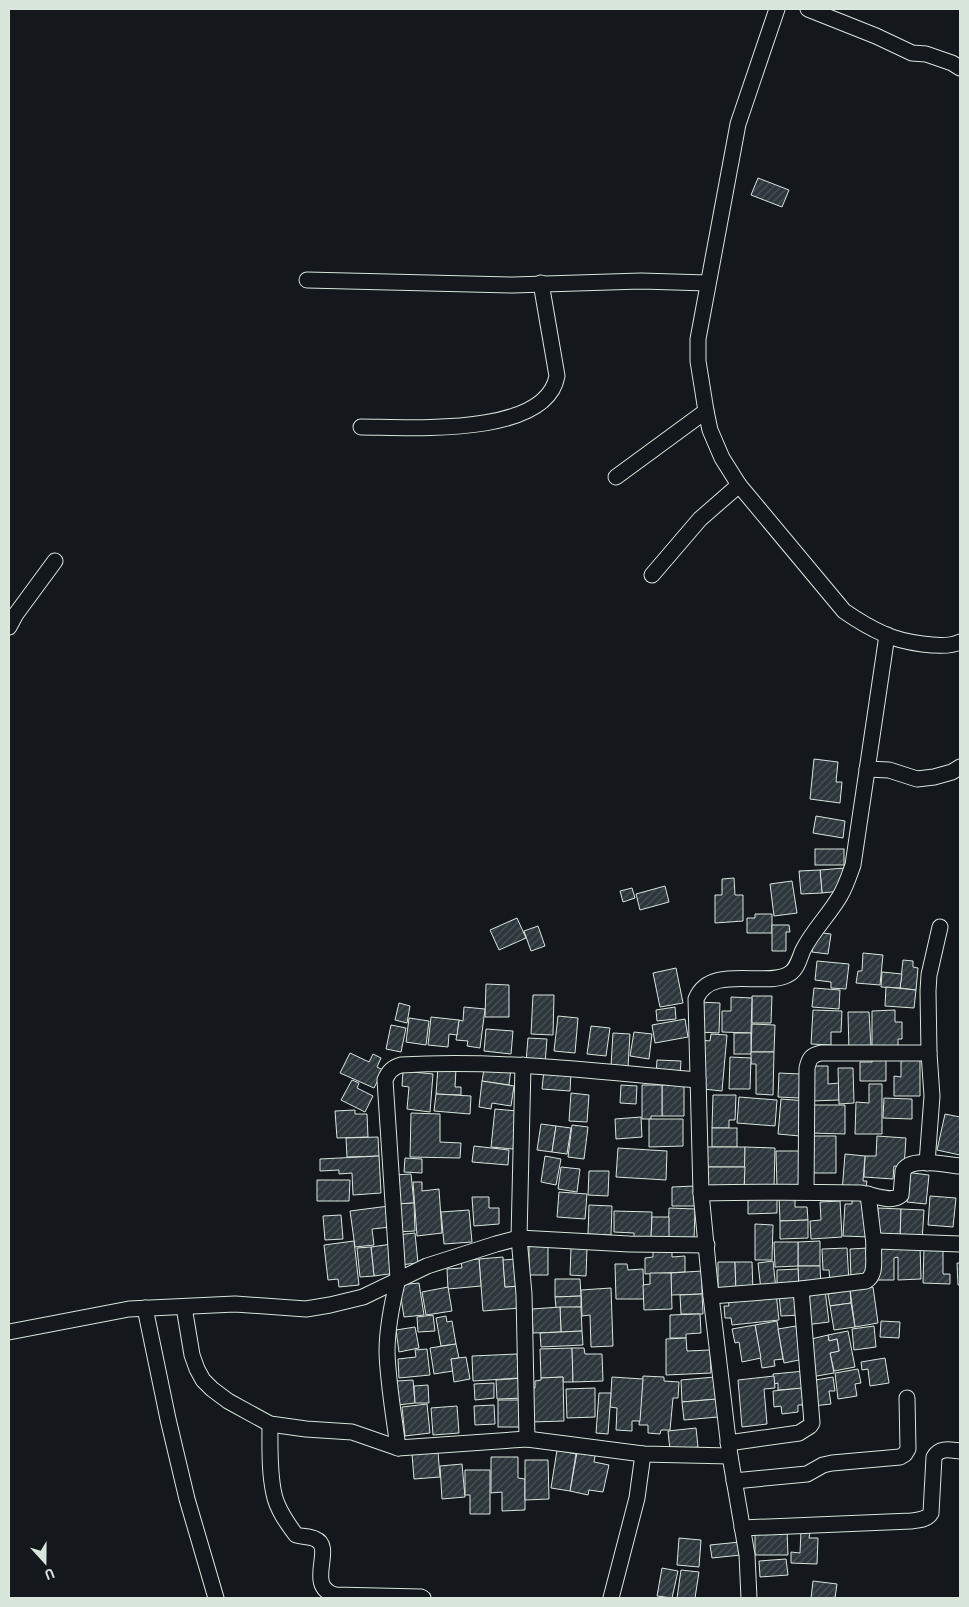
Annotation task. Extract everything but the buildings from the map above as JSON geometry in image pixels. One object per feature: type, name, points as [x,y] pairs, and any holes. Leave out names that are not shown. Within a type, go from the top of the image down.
[{"type":"street","points":[[778,9],[738,124],[707,282],[698,339],[698,361],[710,430],[722,458],[739,485],[844,611],[861,623],[886,635],[927,645],[949,645],[960,642]]},
{"type":"street","points":[[808,9],[876,36],[912,53],[926,54],[952,63],[960,68]]},
{"type":"street","points":[[306,280],[513,285],[641,281],[707,282]]},
{"type":"street","points":[[361,427],[445,428],[467,426],[512,417],[538,404],[552,392],[556,386],[557,376],[542,284]]},
{"type":"street","points":[[616,477],[706,411]]},
{"type":"street","points":[[652,575],[700,519],[739,485]]},
{"type":"street","points":[[9,627],[16,614],[56,562]]},
{"type":"street","points":[[749,1598],[746,1555],[729,1450],[711,1296],[702,1193],[696,998],[699,992],[709,984],[719,980],[779,978],[788,975],[793,971],[815,930],[840,897],[853,865],[886,635]]},
{"type":"street","points":[[867,769],[889,770],[918,779],[952,772],[960,767]]},
{"type":"street","points":[[927,1162],[932,1096],[928,1053],[928,991],[929,976],[940,927]]},
{"type":"street","points":[[806,1192],[808,1062],[811,1057],[814,1054],[821,1053],[928,1053]]},
{"type":"street","points":[[398,1448],[387,1353],[393,1298],[398,1279],[385,1080],[393,1068],[401,1065],[440,1063],[523,1065],[698,1080]]},
{"type":"street","points":[[523,1065],[519,1238],[524,1294],[527,1439]]},
{"type":"street","points":[[702,1193],[806,1192],[868,1194],[888,1199],[898,1198],[901,1195],[905,1168],[913,1163],[927,1162],[960,1166]]},
{"type":"street","points":[[711,1296],[800,1289],[866,1281],[873,1273],[874,1244],[868,1194]]},
{"type":"street","points":[[9,1332],[129,1309],[235,1304],[306,1309],[330,1305],[364,1297],[427,1266],[519,1238],[629,1244],[707,1245]]},
{"type":"street","points":[[874,1244],[883,1240],[960,1244]]},
{"type":"street","points":[[184,1307],[192,1355],[203,1380],[212,1390],[228,1401],[270,1424],[352,1432],[398,1448],[527,1439],[643,1454],[729,1450],[800,1432],[810,1426],[812,1423],[800,1289]]},
{"type":"street","points":[[145,1308],[187,1499],[216,1598]]},
{"type":"street","points":[[734,1481],[807,1474],[823,1465],[832,1463],[900,1457],[908,1449],[907,1398]]},
{"type":"street","points":[[270,1424],[270,1463],[274,1494],[286,1522],[296,1535],[314,1538],[321,1545],[321,1581],[327,1592],[336,1595],[423,1598]]},
{"type":"street","points":[[742,1528],[924,1519],[931,1513],[934,1457],[938,1452],[944,1450],[960,1451]]},
{"type":"street","points":[[611,1598],[637,1498],[643,1454]]}]
